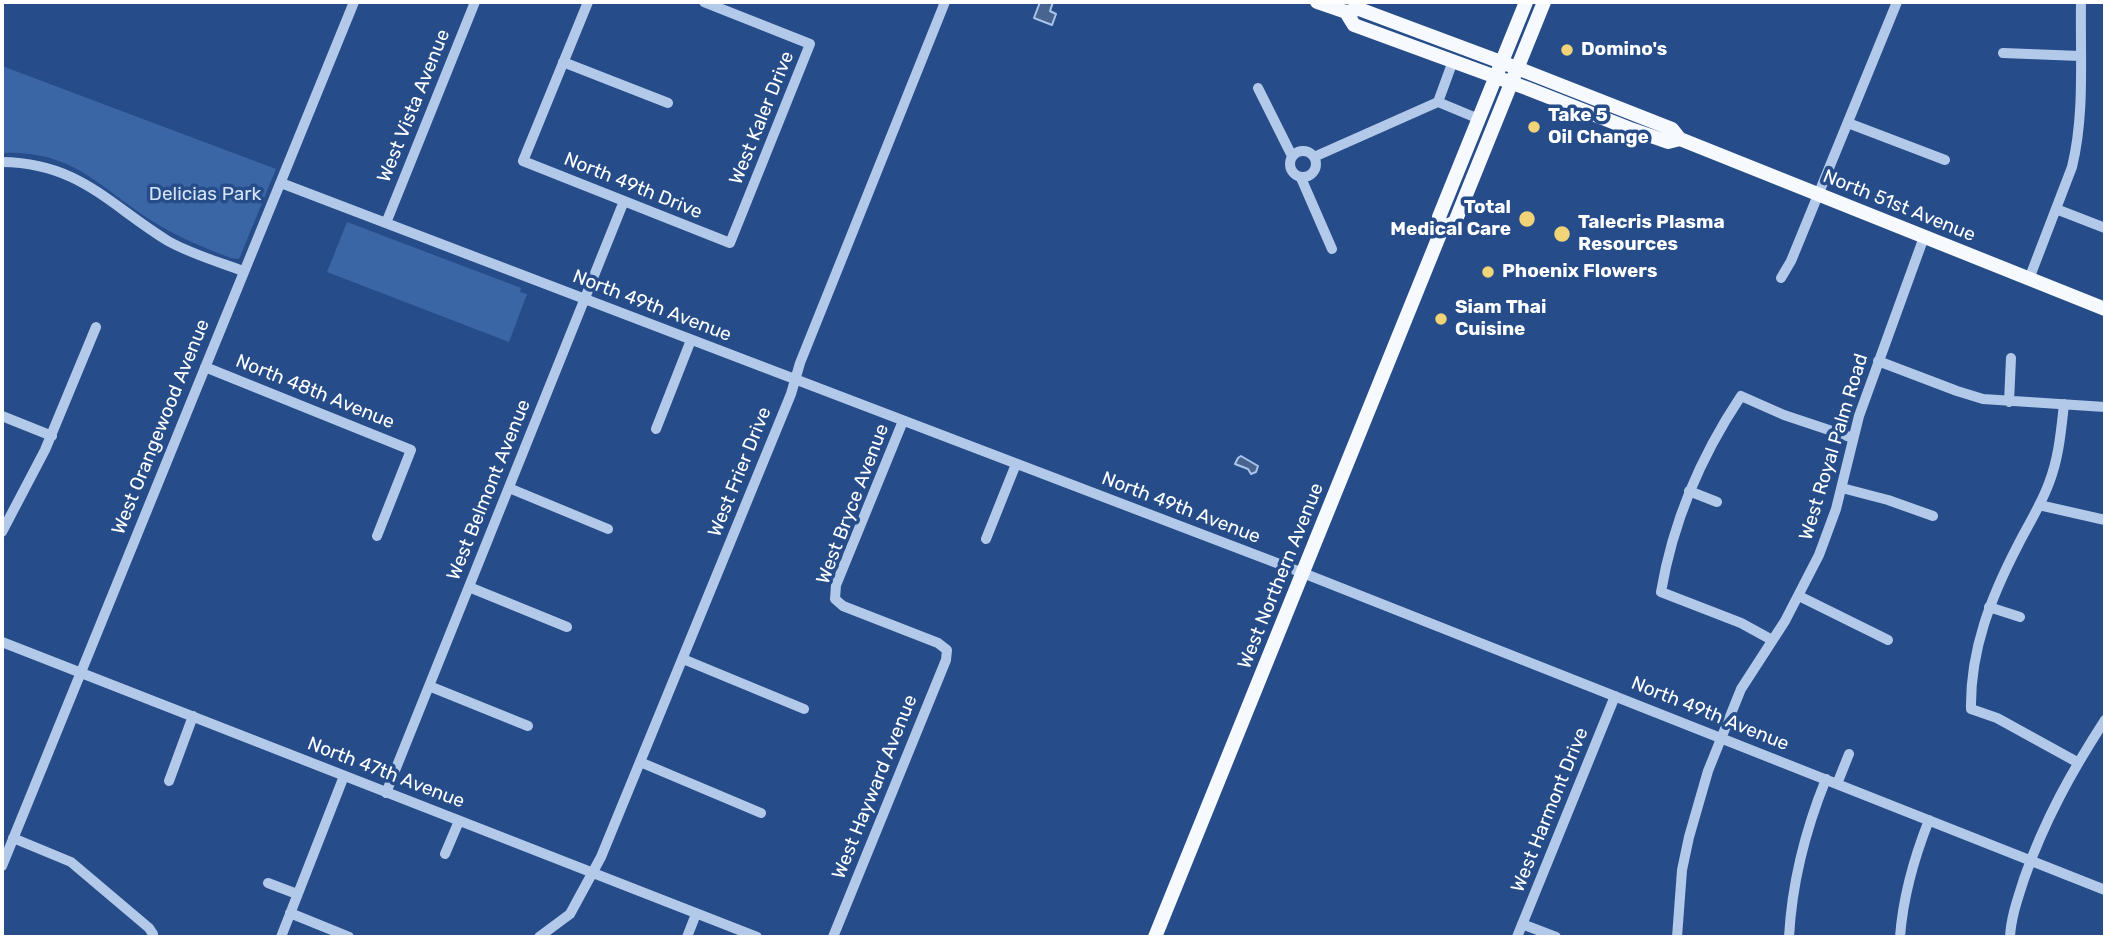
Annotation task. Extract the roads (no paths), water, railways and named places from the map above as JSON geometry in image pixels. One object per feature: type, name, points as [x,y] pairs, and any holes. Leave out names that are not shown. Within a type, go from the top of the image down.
[{"type":"main road","name":"North 51st Avenue","points":[[1317,2],[1346,12],[1359,9],[1502,62],[1672,129],[1680,139],[2105,309]]},
{"type":"main road","name":"West Northern Avenue","points":[[1155,937],[1442,229],[1439,218],[1526,2]]},
{"type":"main road","name":"West Northern Avenue","points":[[1442,229],[1454,222],[1544,2]]},
{"type":"main road","name":"North 51st Avenue","points":[[1346,12],[1354,25],[1496,76],[1658,139],[1668,142],[1680,139]]},
{"type":"street","name":"West Orangewood Avenue","points":[[2,866],[354,2]]},
{"type":"street","name":"West Vista Avenue","points":[[386,223],[475,2]]},
{"type":"street","points":[[588,2],[563,62],[668,103]]},
{"type":"street","name":"West Kaler Drive","points":[[704,2],[810,44],[730,243]]},
{"type":"street","name":"West Frier Drive","points":[[540,937],[570,914],[601,857],[945,2]]},
{"type":"street","points":[[1781,278],[1819,195],[1897,2]]},
{"type":"street","points":[[2029,279],[2077,148],[2081,2]]},
{"type":"street","points":[[2003,53],[2080,55]]},
{"type":"street","points":[[1314,157],[1438,102],[1453,61]]},
{"type":"street","name":"North 49th Drive","points":[[563,62],[523,161],[730,243]]},
{"type":"street","points":[[1258,88],[1292,156],[1290,170],[1301,177],[1332,249]]},
{"type":"street","points":[[1438,102],[1479,119]]},
{"type":"street","points":[[1848,122],[1945,160]]},
{"type":"street","points":[[1292,156],[1303,151],[1314,157],[1316,165],[1313,173],[1301,177]]},
{"type":"street","points":[[2,162],[52,167],[82,181],[170,242],[243,271]]},
{"type":"street","name":"North 49th Avenue","points":[[281,183],[1303,573],[2105,890]]},
{"type":"street","name":"West Belmont Avenue","points":[[386,793],[624,201]]},
{"type":"street","points":[[2056,209],[2105,228]]},
{"type":"street","name":"West Royal Palm Road","points":[[1677,937],[1682,870],[1689,837],[1721,737],[1741,690],[1800,596],[1828,533],[1853,438],[1924,237]]},
{"type":"street","points":[[2,531],[52,436],[96,327]]},
{"type":"street","points":[[656,429],[691,340]]},
{"type":"street","points":[[2009,402],[2011,358]]},
{"type":"street","points":[[1878,361],[1971,396],[2009,402],[2105,407]]},
{"type":"street","name":"North 48th Avenue","points":[[205,367],[411,450],[377,536]]},
{"type":"street","points":[[1772,640],[1741,623],[1661,592],[1669,554],[1689,491],[1711,445],[1741,396],[1796,419],[1853,438]]},
{"type":"street","points":[[2064,404],[2056,461],[2039,505],[1989,607],[1976,655],[1971,709],[1997,718],[2077,762]]},
{"type":"street","points":[[2,416],[52,436]]},
{"type":"street","name":"West Bryce Avenue","points":[[903,421],[836,585],[835,599],[843,606],[938,643],[947,650]]},
{"type":"street","points":[[986,539],[1016,464]]},
{"type":"street","points":[[509,488],[608,529]]},
{"type":"street","points":[[1842,488],[1933,516]]},
{"type":"street","points":[[1689,491],[1717,502]]},
{"type":"street","points":[[2039,505],[2105,520]]},
{"type":"street","points":[[469,587],[568,627]]},
{"type":"street","points":[[1800,596],[1888,640]]},
{"type":"street","points":[[1989,607],[2020,617]]},
{"type":"street","name":"North 47th Avenue","points":[[2,642],[757,937]]},
{"type":"street","name":"West Hayward Avenue","points":[[833,937],[946,660],[947,650]]},
{"type":"street","points":[[682,659],[804,709]]},
{"type":"street","points":[[429,687],[528,726]]},
{"type":"street","name":"West Harmont Drive","points":[[1517,937],[1615,695]]},
{"type":"street","points":[[169,781],[193,716]]},
{"type":"street","points":[[2010,937],[2015,907],[2031,860],[2063,786],[2105,720]]},
{"type":"street","points":[[1837,784],[1849,754]]},
{"type":"street","points":[[640,762],[761,813]]},
{"type":"street","points":[[281,937],[344,776]]},
{"type":"street","points":[[1789,937],[1793,894],[1804,841],[1826,779]]},
{"type":"street","points":[[1900,937],[1912,866],[1929,820]]},
{"type":"street","points":[[445,855],[459,821]]},
{"type":"street","points":[[13,838],[63,858],[81,869],[149,928],[153,936]]},
{"type":"street","points":[[268,883],[297,894]]},
{"type":"street","points":[[290,913],[349,937]]},
{"type":"street","points":[[687,937],[696,914]]},
{"type":"street","points":[[1522,924],[1556,937]]},
{"type":"place","name":"Domino's","points":[[1567,50]]},
{"type":"place","name":"Take 5 Oil Change","points":[[1534,127]]},
{"type":"place","name":"Total Medical Care","points":[[1527,219]]},
{"type":"place","name":"Talecris Plasma Resources","points":[[1562,234]]},
{"type":"place","name":"Phoenix Flowers","points":[[1488,272]]},
{"type":"place","name":"Siam Thai Cuisine","points":[[1441,319]]},
{"type":"park label","name":"Delicias Park","points":[[205,195]]}]
